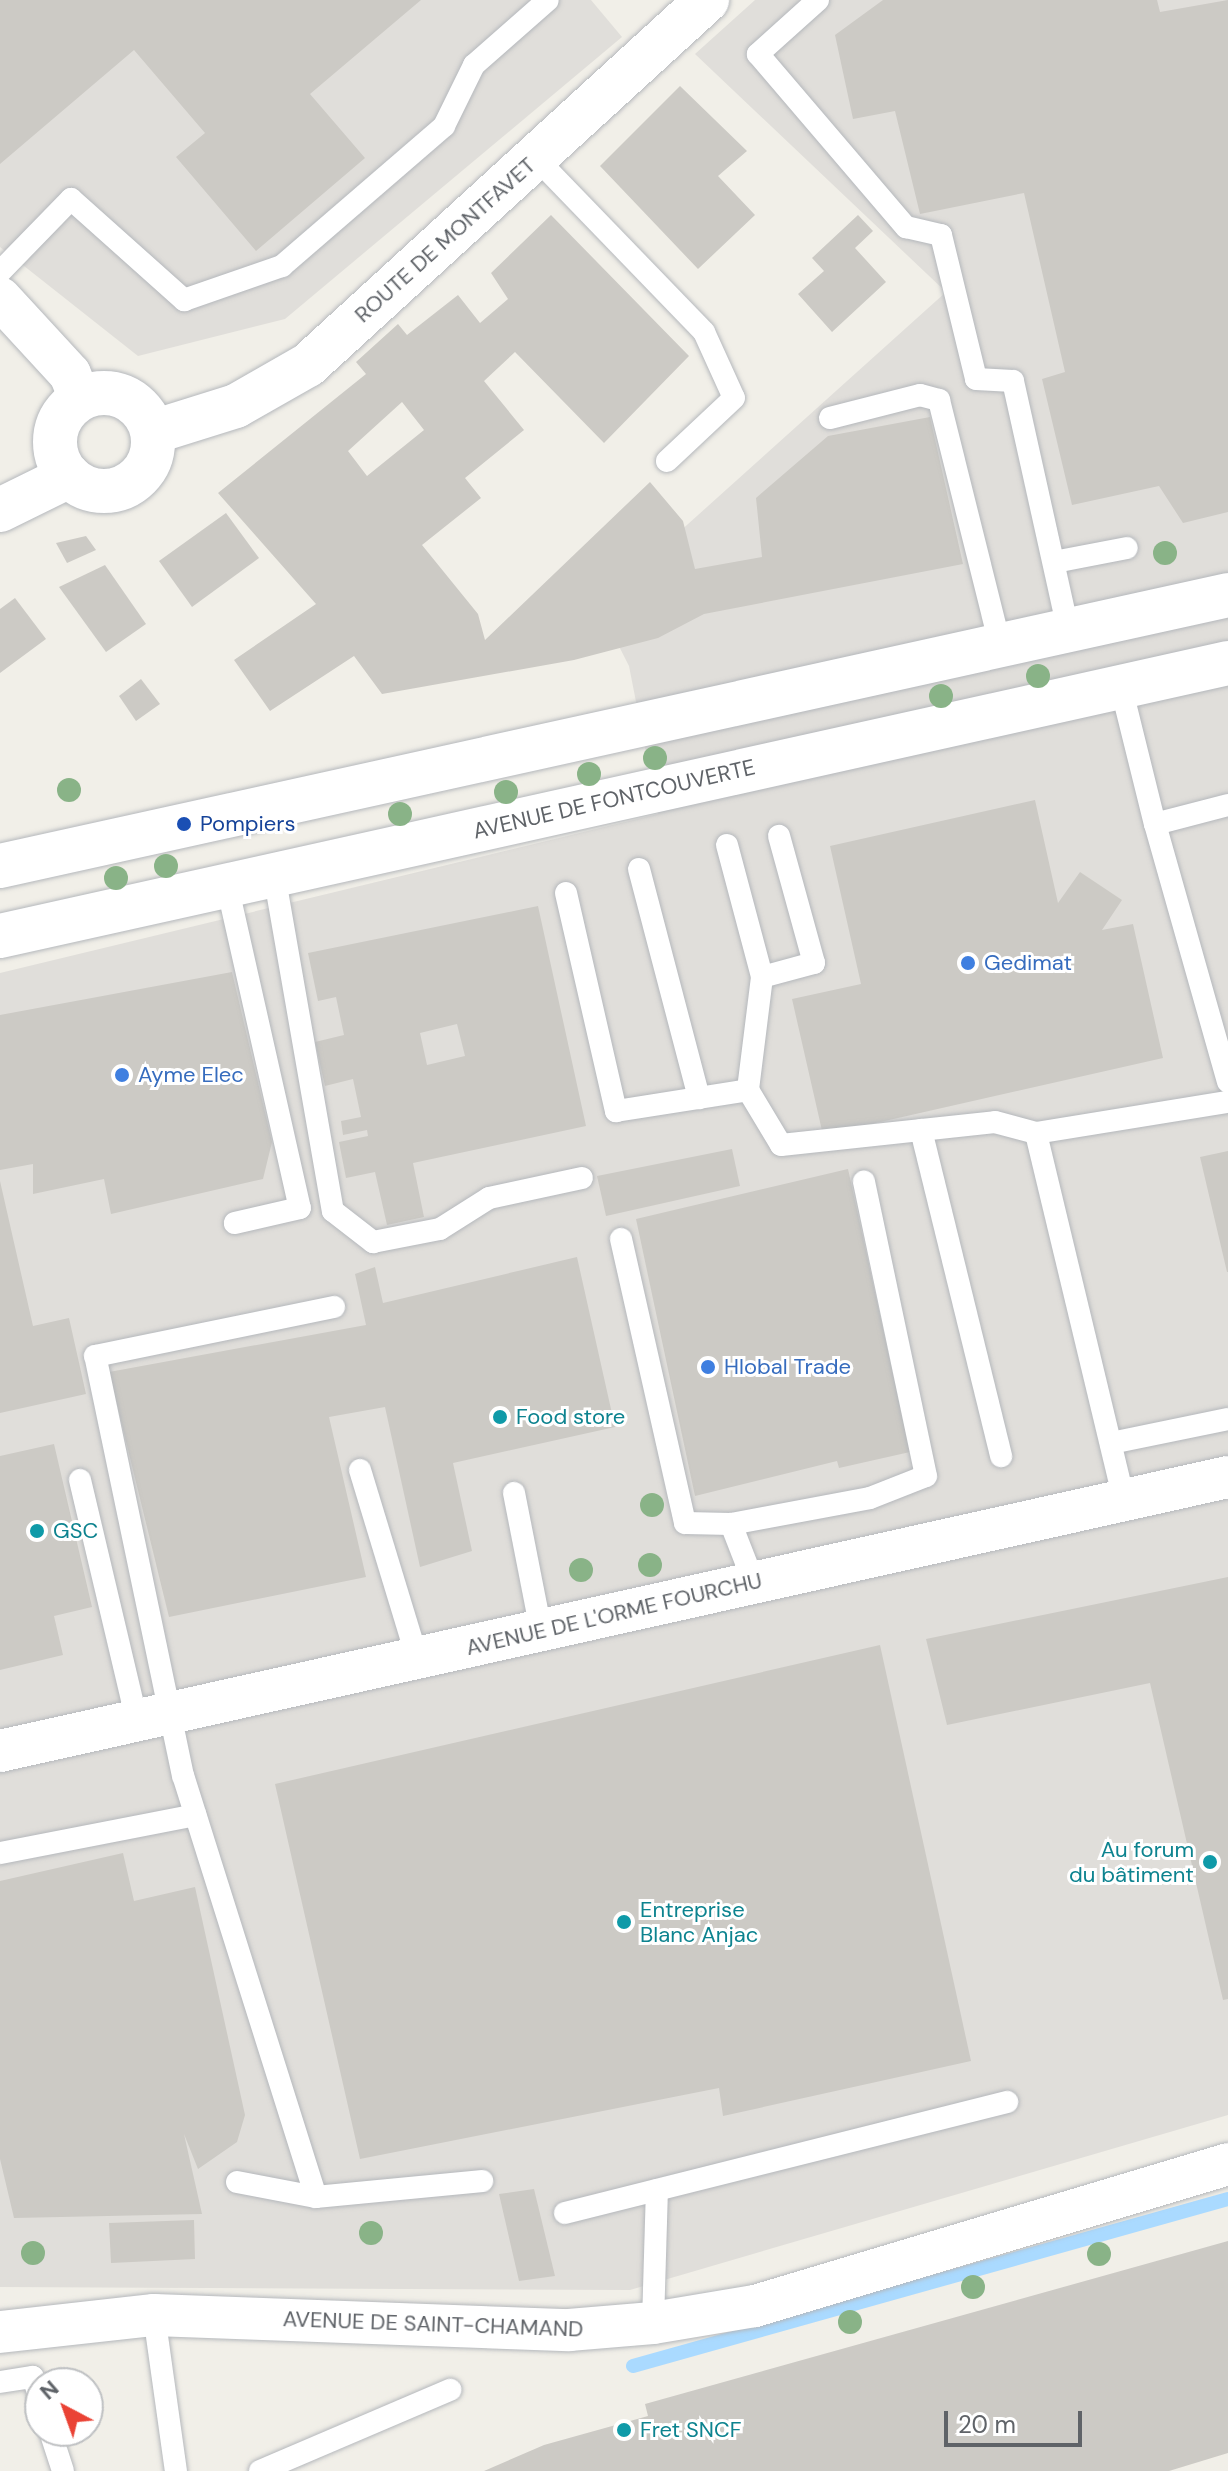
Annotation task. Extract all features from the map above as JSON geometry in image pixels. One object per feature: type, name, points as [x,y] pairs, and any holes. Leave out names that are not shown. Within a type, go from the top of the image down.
[{"type":"main road","name":"ROUTE DE MONTFAVET","points":[[153,432],[236,406],[308,365],[707,0]]},
{"type":"main road","points":[[125,397],[153,432],[148,463],[127,485],[97,490],[69,476],[56,435],[80,399],[125,397]]},
{"type":"main road","points":[[0,510],[69,476]]},
{"type":"main road","points":[[0,866],[1228,595]]},
{"type":"main road","name":"AVENUE DE FONTCOUVERTE","points":[[0,936],[1228,663]]},
{"type":"street","points":[[0,298],[54,353],[80,399]]},
{"type":"street","name":"AVENUE DE L'ORME FOURCHU","points":[[0,1751],[1228,1477]]},
{"type":"street","name":"AVENUE DE SAINT-CHAMAND","points":[[0,2332],[154,2315],[569,2330],[653,2323],[755,2306],[1228,2164]]},
{"type":"lane","points":[[0,272],[71,199],[184,300],[282,266],[444,126],[474,65],[548,0]]},
{"type":"lane","points":[[818,0],[758,54],[906,227],[941,235],[976,379],[1013,381],[1068,630]]},
{"type":"lane","points":[[535,157],[704,332],[734,398],[667,461]]},
{"type":"lane","points":[[830,418],[920,395],[939,400],[1000,645]]},
{"type":"lane","points":[[1054,562],[1127,548]]},
{"type":"lane","points":[[1121,687],[1155,824],[1228,1082]]},
{"type":"lane","points":[[1155,824],[1228,805]]},
{"type":"lane","points":[[762,977],[814,963],[779,836]]},
{"type":"lane","points":[[727,845],[762,977],[748,1090],[781,1145],[995,1122],[1036,1133],[1228,1102]]},
{"type":"lane","points":[[639,869],[699,1098]]},
{"type":"lane","points":[[274,874],[333,1211],[373,1242],[440,1229],[489,1198],[582,1178]]},
{"type":"lane","points":[[227,885],[300,1208],[235,1223]]},
{"type":"lane","points":[[566,893],[616,1111],[748,1090]]},
{"type":"lane","points":[[921,1130],[1001,1456]]},
{"type":"lane","points":[[1036,1133],[1124,1500]]},
{"type":"lane","points":[[621,1239],[685,1523],[731,1524],[870,1498],[926,1476],[864,1181]]},
{"type":"lane","points":[[153,1717],[95,1356],[334,1307]]},
{"type":"lane","points":[[1111,1443],[1228,1419]]},
{"type":"lane","points":[[360,1470],[417,1658]]},
{"type":"lane","points":[[80,1480],[153,1717],[195,1815],[316,2197]]},
{"type":"lane","points":[[514,1493],[541,1631]]},
{"type":"lane","points":[[731,1524],[754,1583]]},
{"type":"lane","points":[[0,1853],[195,1815]]},
{"type":"lane","points":[[565,2213],[1007,2102]]},
{"type":"lane","points":[[237,2182],[316,2197],[482,2181]]},
{"type":"lane","points":[[653,2323],[657,2190]]},
{"type":"lane","points":[[154,2315],[176,2471]]},
{"type":"lane","points":[[0,2382],[24,2378]]},
{"type":"lane","points":[[260,2471],[450,2390]]},
{"type":"lane","points":[[55,2447],[63,2471]]},
{"type":"shaded area","points":[[0,0],[591,0],[622,37],[285,319],[138,356],[0,247]]},
{"type":"shaded area","points":[[755,0],[1228,0],[1228,2115],[630,2290],[0,2287],[0,973],[658,814],[629,666],[598,605],[946,292],[695,54]]},
{"type":"building","points":[[0,0],[421,0],[310,94],[365,158],[256,251],[176,157],[205,133],[134,50],[0,164]]},
{"type":"building","points":[[883,0],[1157,0],[1160,12],[1228,0],[1228,512],[1183,523],[1159,486],[1072,505],[1042,379],[1065,372],[1024,193],[920,214],[895,111],[853,119],[835,35]]},
{"type":"building","points":[[680,86],[747,151],[718,176],[755,215],[698,269],[600,166]]},
{"type":"building","points":[[551,215],[689,356],[604,443],[515,352],[484,381],[524,430],[465,478],[481,498],[422,545],[478,614],[485,640],[650,482],[683,521],[695,569],[762,557],[756,498],[828,436],[930,417],[963,564],[704,614],[658,638],[574,660],[382,694],[354,656],[270,711],[234,660],[316,604],[218,493],[366,374],[356,362],[398,324],[407,335],[458,295],[480,323],[508,299],[491,273]],"holes":[[[402,402],[424,430],[367,476],[348,451]]]},
{"type":"building","points":[[858,215],[873,231],[855,248],[886,282],[832,332],[798,294],[824,271],[812,258]]},
{"type":"building","points":[[226,513],[259,558],[192,607],[159,561]]},
{"type":"building","points":[[86,536],[96,550],[67,563],[56,543]]},
{"type":"building","points":[[105,565],[146,624],[106,652],[59,587]]},
{"type":"building","points":[[15,598],[46,639],[0,673],[0,609]]},
{"type":"building","points":[[141,679],[160,704],[136,721],[119,696]]},
{"type":"building","points":[[1035,800],[1058,903],[1080,872],[1122,900],[1102,930],[1133,924],[1163,1058],[823,1135],[792,999],[861,984],[830,846]]},
{"type":"building","points":[[538,906],[586,1126],[413,1163],[424,1217],[387,1225],[375,1172],[346,1178],[339,1142],[368,1136],[367,1130],[343,1135],[341,1121],[361,1117],[353,1079],[325,1086],[315,1042],[344,1035],[336,997],[318,1001],[308,953]],"holes":[[[457,1024],[465,1056],[427,1065],[420,1033]]]},
{"type":"building","points":[[232,972],[272,1142],[263,1179],[111,1214],[104,1179],[33,1194],[33,1164],[0,1170],[0,1015]]},
{"type":"building","points":[[732,1149],[740,1186],[606,1216],[597,1176]]},
{"type":"building","points":[[1228,1151],[1228,1272],[1227,1272],[1200,1157]]},
{"type":"building","points":[[848,1169],[910,1452],[839,1468],[837,1461],[695,1496],[636,1219]]},
{"type":"building","points":[[0,1181],[33,1326],[69,1318],[86,1394],[0,1413]]},
{"type":"building","points":[[577,1257],[615,1427],[453,1463],[472,1551],[420,1567],[385,1407],[329,1417],[366,1577],[169,1617],[109,1372],[366,1325],[355,1274],[375,1267],[383,1303]]},
{"type":"building","name":"GSC","points":[[54,1444],[92,1607],[54,1616],[63,1655],[0,1670],[0,1456]]},
{"type":"building","name":"Au forum du bâtiment","points":[[1228,1577],[1228,1999],[1223,2000],[1150,1683],[947,1725],[926,1639]]},
{"type":"building","name":"Entreprise Blanc Anjac","points":[[880,1645],[971,2061],[723,2116],[719,2088],[360,2159],[275,1784]]},
{"type":"building","points":[[123,1853],[134,1901],[195,1887],[245,2115],[237,2142],[198,2169],[184,2134],[202,2214],[14,2218],[0,2159],[0,1881]]},
{"type":"building","points":[[534,2189],[555,2276],[519,2281],[499,2194]]},
{"type":"building","points":[[194,2220],[195,2259],[111,2263],[109,2223]]},
{"type":"building","points":[[1228,2241],[1228,2453],[1169,2471],[484,2471],[544,2445],[648,2416],[645,2404]]},
{"type":"waterway","points":[[633,2366],[1228,2199]]},
{"type":"place","name":"Pompiers","points":[[184,824]]},
{"type":"place","name":"Gedimat","points":[[968,963]]},
{"type":"place","name":"Ayme Elec","points":[[122,1075]]},
{"type":"place","name":"Hlobal Trade","points":[[708,1367]]},
{"type":"place","name":"Food store","points":[[500,1417]]},
{"type":"place","name":"GSC","points":[[37,1531]]},
{"type":"place","name":"Au forum du bâtiment","points":[[1210,1862]]},
{"type":"place","name":"Entreprise Blanc Anjac","points":[[624,1922]]},
{"type":"place","name":"Fret SNCF","points":[[624,2430]]}]
